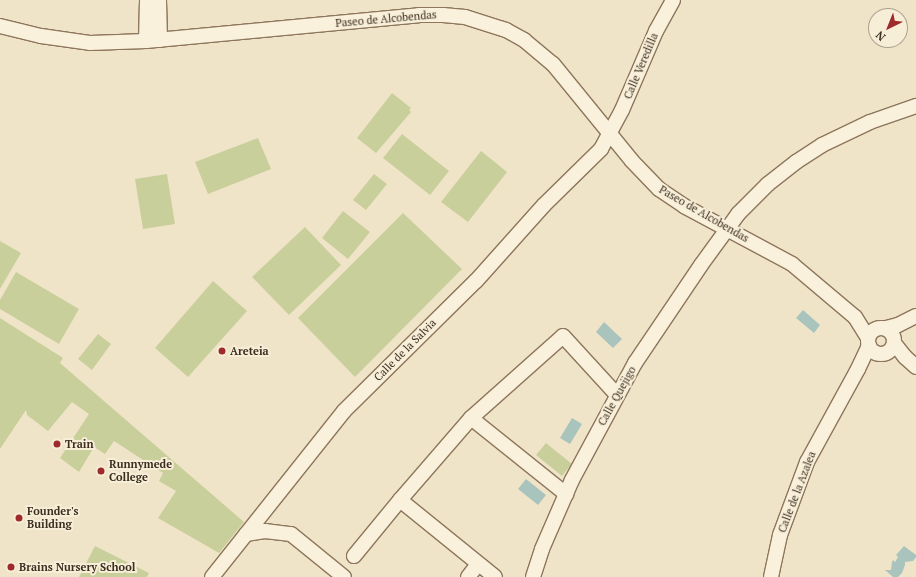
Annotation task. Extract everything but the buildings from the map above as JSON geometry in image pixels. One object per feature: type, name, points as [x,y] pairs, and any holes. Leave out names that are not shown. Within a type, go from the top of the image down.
[{"type":"street","points":[[147,0],[153,41]]},
{"type":"street","points":[[153,41],[159,0]]},
{"type":"street","name":"Calle Veredilla","points":[[609,133],[622,110],[656,31],[674,0]]},
{"type":"street","name":"Paseo de Alcobendas","points":[[0,26],[41,36],[90,43],[153,41],[443,14],[465,17],[506,30],[542,53],[568,80],[609,133],[645,176],[659,189],[728,230],[792,264],[855,318],[881,337]]},
{"type":"street","name":"Calle Quejigo","points":[[533,577],[542,549],[566,494],[617,395],[665,317],[738,214],[755,196],[796,162],[822,145],[870,122],[916,106]]},
{"type":"street","name":"Calle de la Salvia","points":[[212,577],[344,411],[476,280],[544,205],[601,149],[609,133]]},
{"type":"street","points":[[913,317],[881,337],[916,367]]},
{"type":"street","points":[[354,556],[471,418],[563,336],[617,395]]},
{"type":"street","name":"Calle de la Azalea","points":[[771,577],[780,536],[807,462],[858,369],[881,337],[890,350],[867,362],[858,369]]},
{"type":"street","points":[[471,418],[566,494]]},
{"type":"street","points":[[400,500],[495,577]]},
{"type":"street","points":[[246,534],[266,531],[291,534],[344,577]]},
{"type":"street","points":[[468,577],[478,564]]},
{"type":"green space","points":[[392,93],[411,108],[409,110],[411,112],[376,153],[357,138]]},
{"type":"green space","points":[[402,134],[449,171],[430,195],[383,158]]},
{"type":"green space","points":[[258,138],[271,169],[208,194],[195,162]]},
{"type":"green space","points":[[481,151],[507,172],[468,222],[441,202]]},
{"type":"green space","points":[[167,174],[175,224],[143,229],[135,179]]},
{"type":"green space","points":[[374,174],[387,184],[366,210],[353,200]]},
{"type":"green space","points":[[343,211],[370,232],[348,259],[322,238]]},
{"type":"green space","points":[[403,213],[462,269],[355,377],[298,318]]},
{"type":"green space","points":[[305,227],[341,265],[289,315],[252,277]]},
{"type":"green space","points":[[0,241],[21,253],[0,289]]},
{"type":"green space","points":[[16,272],[79,309],[59,344],[0,309],[0,300]]},
{"type":"green space","points":[[213,281],[247,311],[188,377],[155,348]]},
{"type":"green space","points":[[0,318],[63,358],[60,363],[244,522],[219,553],[158,518],[176,491],[159,481],[163,473],[114,441],[105,454],[94,447],[79,472],[60,458],[89,414],[72,402],[48,431],[27,415],[26,410],[0,449]]},
{"type":"green space","points":[[98,334],[111,344],[92,370],[78,359]]},
{"type":"green space","points":[[546,443],[572,464],[562,476],[536,455]]},
{"type":"green space","points":[[95,546],[149,573],[147,577],[79,577]]},
{"type":"water","points":[[803,310],[820,325],[814,333],[796,318]]},
{"type":"water","points":[[604,322],[622,339],[613,348],[596,332]]},
{"type":"water","points":[[572,418],[582,424],[570,444],[560,438]]},
{"type":"water","points":[[526,479],[546,495],[538,505],[518,489]]},
{"type":"water","points":[[904,546],[916,555],[916,557],[913,561],[905,562],[902,573],[898,577],[893,577],[885,570],[891,570],[893,560],[895,562],[898,557],[896,555]]},
{"type":"place","name":"Areteia","points":[[222,351]]},
{"type":"place","name":"Train","points":[[57,444]]},
{"type":"place","name":"Runnymede College","points":[[101,471]]},
{"type":"place","name":"Founder's Building","points":[[19,518]]},
{"type":"place","name":"Brains Nursery School","points":[[11,567]]}]
